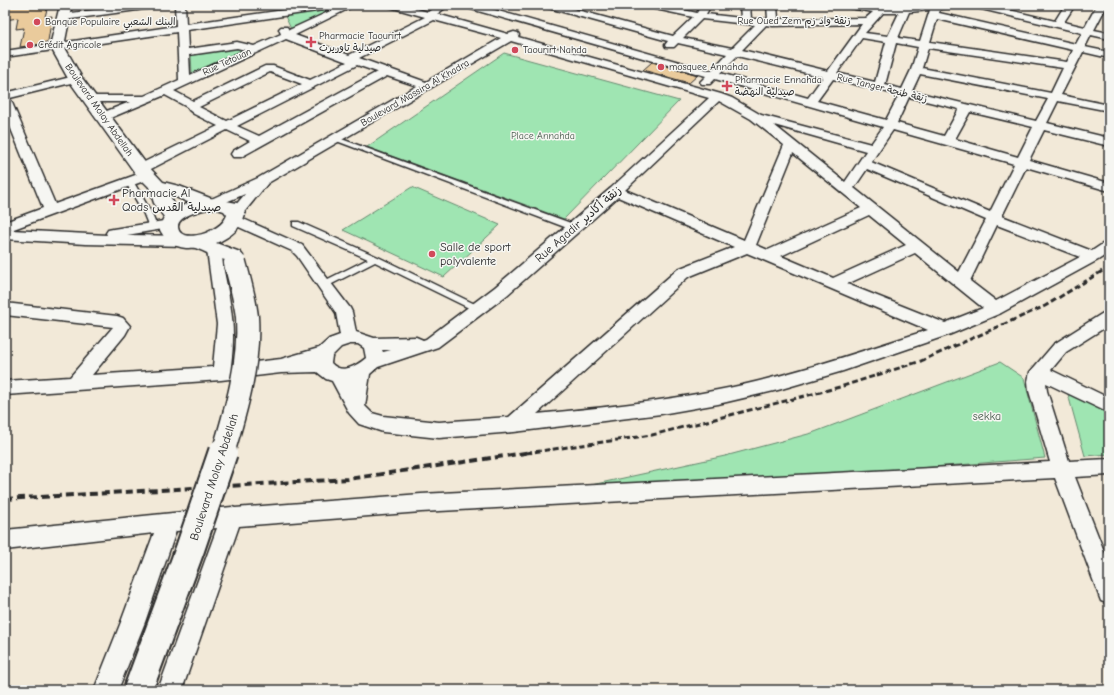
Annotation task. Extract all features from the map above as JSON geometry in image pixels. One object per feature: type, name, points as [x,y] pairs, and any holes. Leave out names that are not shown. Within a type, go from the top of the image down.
[{"type":"main road","points":[[57,46],[65,11]]},
{"type":"main road","name":"Boulevard Molay Abdellah","points":[[57,46],[75,79],[148,176],[163,203],[165,223],[172,236],[178,239],[200,244]]},
{"type":"main road","points":[[148,176],[173,190],[211,203],[228,206],[233,209],[234,220],[221,234],[200,244]]},
{"type":"main road","points":[[165,223],[185,210],[211,203]]},
{"type":"main road","name":"Boulevard Molay Abdellah","points":[[138,690],[196,533],[226,446],[237,405],[244,368],[247,334],[246,311],[234,259],[234,220]]},
{"type":"main road","points":[[200,244],[234,259]]},
{"type":"street","points":[[65,11],[152,5]]},
{"type":"street","points":[[5,54],[182,28],[278,9],[338,5]]},
{"type":"street","name":"Rue Tetouan","points":[[103,117],[185,82],[253,49],[351,5]]},
{"type":"street","points":[[393,5],[717,96],[741,107],[995,309]]},
{"type":"street","points":[[5,227],[50,209],[129,181],[148,176],[228,126],[312,84],[432,16],[444,5]]},
{"type":"street","points":[[467,5],[535,23],[713,76],[1109,187]]},
{"type":"street","name":"Rue Tanger زنقة طنجة","points":[[548,5],[567,8],[676,40],[735,52],[1109,142]]},
{"type":"street","points":[[549,27],[567,8],[585,5]]},
{"type":"street","name":"Rue Oued Zem زنقة واد زم","points":[[649,5],[700,16],[746,22],[762,23],[869,20]]},
{"type":"street","points":[[636,74],[676,40],[700,16],[706,5]]},
{"type":"street","points":[[745,5],[746,22]]},
{"type":"street","points":[[772,5],[773,22]]},
{"type":"street","points":[[850,5],[880,10],[906,8],[934,11],[990,28],[1109,55]]},
{"type":"street","points":[[934,11],[951,5]]},
{"type":"street","points":[[976,5],[1109,36]]},
{"type":"street","points":[[1057,24],[1070,5]]},
{"type":"street","points":[[961,283],[1102,5]]},
{"type":"street","points":[[182,6],[185,82]]},
{"type":"street","name":"Boulevard Massira Al Khadra","points":[[263,181],[535,23],[567,8]]},
{"type":"street","points":[[879,87],[892,39],[906,8]]},
{"type":"street","points":[[278,9],[286,35],[427,86]]},
{"type":"street","points":[[810,103],[869,20],[880,10]]},
{"type":"street","points":[[846,190],[890,125],[916,70],[934,11]]},
{"type":"street","points":[[696,90],[713,76],[762,23]]},
{"type":"street","points":[[990,28],[993,54]]},
{"type":"street","points":[[859,35],[1070,66]]},
{"type":"street","points":[[184,53],[238,45],[253,49]]},
{"type":"street","points":[[193,105],[269,68],[312,84]]},
{"type":"street","points":[[916,70],[1109,108]]},
{"type":"street","points":[[237,154],[386,72]]},
{"type":"street","points":[[5,96],[75,79]]},
{"type":"street","points":[[165,91],[193,105],[193,108],[198,112],[260,141]]},
{"type":"street","name":"Rue Agadir زنقة أكادير","points":[[367,366],[432,343],[502,291],[573,227],[616,191],[717,96]]},
{"type":"street","points":[[89,98],[151,97]]},
{"type":"street","points":[[5,100],[50,209]]},
{"type":"street","points":[[262,108],[293,122]]},
{"type":"street","points":[[948,141],[966,108]]},
{"type":"street","points":[[754,116],[873,149]]},
{"type":"street","points":[[514,424],[683,273],[748,247],[790,145]]},
{"type":"street","points":[[865,164],[993,218],[1093,257]]},
{"type":"street","points":[[211,203],[263,181]]},
{"type":"street","points":[[263,181],[234,220],[297,248],[325,284],[344,312],[349,338]]},
{"type":"street","points":[[616,191],[833,284],[945,330]]},
{"type":"street","points":[[768,256],[871,209]]},
{"type":"street","points":[[85,239],[165,223]]},
{"type":"street","points":[[5,234],[200,244],[214,268],[225,316],[225,343],[221,372]]},
{"type":"street","points":[[833,284],[917,246]]},
{"type":"street","points":[[339,376],[355,408],[366,419],[383,424],[404,427],[439,430],[514,424],[661,407],[718,397],[778,383],[837,366],[945,330],[995,309],[1093,257],[1109,246]]},
{"type":"street","points":[[5,309],[117,322],[122,326],[76,382]]},
{"type":"street","points":[[1109,317],[1060,348],[1039,372],[1037,381],[1038,391],[1062,470],[1109,593]]},
{"type":"street","points":[[5,388],[221,372],[281,366],[324,358],[335,343],[349,338],[366,340],[371,344],[374,350],[374,356],[367,366],[355,408]]},
{"type":"street","points":[[371,344],[432,343]]},
{"type":"street","points":[[324,358],[332,374],[339,376],[351,375],[367,366]]},
{"type":"street","points":[[1039,372],[1109,406]]},
{"type":"street","points":[[5,540],[232,516],[429,503],[1109,467]]},
{"type":"street","points":[[170,690],[232,516]]},
{"type":"street","points":[[106,690],[133,622],[168,522]]},
{"type":"lane","points":[[336,138],[573,227]]},
{"type":"lane","points":[[129,181],[147,212],[165,223]]},
{"type":"lane","points":[[296,224],[376,259],[478,309]]},
{"type":"lane","points":[[325,284],[376,259]]},
{"type":"green space","points":[[338,8],[291,29],[284,14]]},
{"type":"green space","points":[[237,45],[247,50],[192,73],[191,53]]},
{"type":"green space","name":"Place Annahda","points":[[504,53],[679,101],[564,219],[367,147]]},
{"type":"green space","name":"Salle de sport polyvalente","points":[[412,187],[500,225],[444,277],[343,230]]},
{"type":"green space","name":"sekka","points":[[1000,362],[1024,378],[1045,458],[584,495],[582,487],[725,456],[812,433]]},
{"type":"green space","points":[[1066,387],[1109,409],[1109,454],[1085,456]]},
{"type":"building","points":[[5,5],[48,5],[45,17],[52,16],[48,41],[42,44],[20,47],[24,28],[16,29],[18,18],[5,20]]},
{"type":"building","name":"mosquee Annahda","points":[[652,62],[698,75],[689,83],[643,70]]},
{"type":"railway","points":[[526,453],[652,435],[840,387],[921,361],[1045,306],[1109,267]]},
{"type":"railway","points":[[5,499],[348,479],[532,452]]},
{"type":"place","name":"Banque Populaire البنك الشعبي","points":[[37,22]]},
{"type":"place","name":"Pharmacie Taourirt صيدلية تاوريرت","points":[[311,42]]},
{"type":"place","name":"Crédit Agricole","points":[[30,45]]},
{"type":"place","name":"Taourirt Nahda","points":[[515,50]]},
{"type":"place","name":"mosquee Annahda","points":[[661,67]]},
{"type":"place","name":"Pharmacie Ennahda صيدلية النهضة","points":[[727,86]]},
{"type":"place","name":"Pharmacie Al Qods صيدلية القدس","points":[[114,200]]},
{"type":"place","name":"Salle de sport polyvalente","points":[[432,254]]}]
